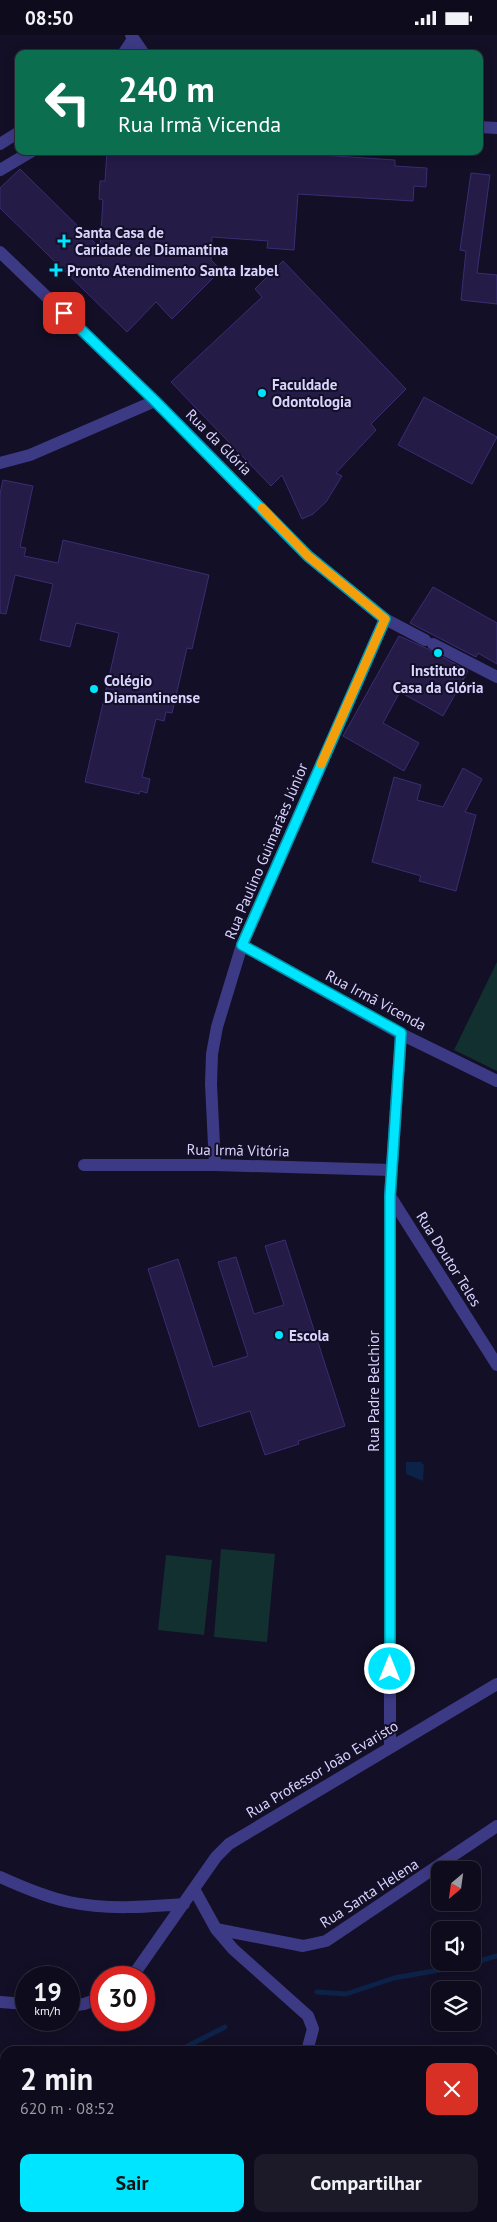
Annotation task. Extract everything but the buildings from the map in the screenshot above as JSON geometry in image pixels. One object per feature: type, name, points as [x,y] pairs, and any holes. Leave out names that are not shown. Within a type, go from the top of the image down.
[{"type":"street","points":[[125,50],[132,37],[141,50]]},
{"type":"street","points":[[483,127],[497,128]]},
{"type":"street","points":[[0,144],[15,135]]},
{"type":"street","points":[[0,170],[25,155]]},
{"type":"street","name":"Rua da Glória","points":[[0,252],[155,401],[308,556],[385,619],[497,677]]},
{"type":"street","points":[[0,463],[30,455],[155,401]]},
{"type":"street","name":"Rua Paulino Guimarães Júnior","points":[[215,1165],[211,1084],[212,1054],[217,1027],[242,945],[385,619]]},
{"type":"street","name":"Rua Irmã Vicenda","points":[[242,945],[401,1033],[497,1081]]},
{"type":"street","name":"Rua Padre Belchior","points":[[390,1748],[390,1170],[401,1033]]},
{"type":"street","name":"Rua Irmã Vitória","points":[[84,1165],[215,1165],[390,1170]]},
{"type":"street","name":"Rua Doutor Teles","points":[[390,1196],[497,1365]]},
{"type":"street","name":"Rua Professor João Evaristo","points":[[140,1966],[216,1857],[229,1844],[497,1684]]},
{"type":"street","name":"Rua Santa Helena","points":[[216,1929],[303,1946],[326,1941],[497,1826]]},
{"type":"street","points":[[0,1877],[39,1893],[86,1905],[130,1907],[184,1904]]},
{"type":"street","points":[[194,1889],[216,1929],[233,1949],[308,2016],[313,2029],[309,2046]]},
{"type":"street","points":[[0,2002],[15,2004]]},
{"type":"green space","points":[[497,962],[497,1071],[454,1050]]},
{"type":"green space","points":[[221,1549],[275,1554],[267,1642],[214,1637]]},
{"type":"green space","points":[[166,1555],[212,1560],[204,1635],[158,1630]]},
{"type":"water","points":[[406,1462],[421,1462],[424,1465],[423,1481],[406,1474]]},
{"type":"waterway","points":[[317,1992],[346,1994],[394,1978],[462,1966],[497,1956]]},
{"type":"waterway","points":[[188,2046],[225,2027]]},
{"type":"slow traffic","points":[[262,508],[308,556],[385,619],[321,764]]},
{"type":"place","name":"Santa Casa de Caridade de Diamantina","points":[[64,241]]},
{"type":"place","name":"Pronto Atendimento Santa Izabel","points":[[56,270]]},
{"type":"place","name":"Faculdade Odontologia","points":[[262,393]]},
{"type":"place","name":"Instituto Casa da Glória","points":[[438,653]]},
{"type":"place","name":"Colégio Diamantinense","points":[[94,689]]},
{"type":"place","name":"Escola","points":[[279,1335]]},
{"type":"route","points":[[64,313],[155,401],[308,556],[385,619],[242,945],[401,1033],[390,1170],[390,1669]]}]
